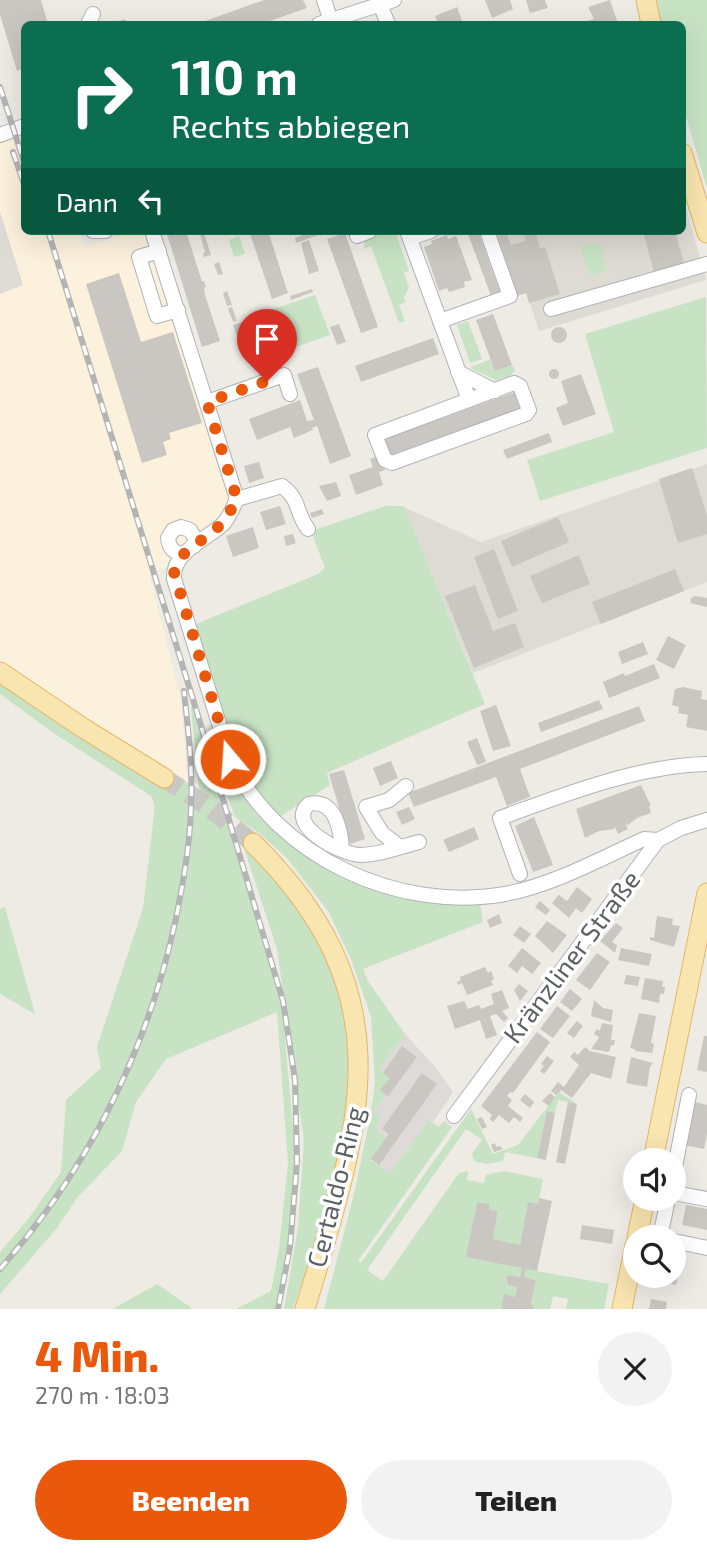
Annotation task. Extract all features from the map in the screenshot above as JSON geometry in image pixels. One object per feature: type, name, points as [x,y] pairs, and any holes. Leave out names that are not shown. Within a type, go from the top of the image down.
[{"type":"main road","points":[[646,0],[650,21]]},
{"type":"main road","points":[[686,166],[707,233]]},
{"type":"main road","points":[[0,672],[164,778]]},
{"type":"main road","name":"Certaldo-Ring","points":[[253,843],[278,867],[319,923],[345,979],[356,1030],[359,1066],[355,1119],[338,1196],[305,1309]]},
{"type":"main road","points":[[656,1148],[699,968],[707,893]]},
{"type":"main road","points":[[622,1309],[629,1288]]},
{"type":"street","points":[[324,0],[327,21]]},
{"type":"street","points":[[333,21],[387,2],[388,21]]},
{"type":"street","points":[[153,235],[207,402],[210,429],[237,499]]},
{"type":"street","points":[[409,235],[469,400]]},
{"type":"street","points":[[440,321],[510,296],[488,235]]},
{"type":"street","points":[[159,251],[139,257],[157,316],[178,310]]},
{"type":"street","points":[[551,309],[707,264]]},
{"type":"street","points":[[458,372],[495,391]]},
{"type":"street","points":[[207,402],[284,375],[290,394]]},
{"type":"street","points":[[514,383],[520,386],[529,410],[526,414],[392,463],[385,460],[375,435],[495,391],[514,383]]},
{"type":"street","points":[[308,529],[302,522],[293,495],[282,486],[237,499],[224,522],[190,545],[177,563],[174,579],[230,759],[241,781],[266,813],[293,838],[331,864],[356,877],[395,888],[442,895],[477,896],[505,894],[551,880],[644,839],[659,840]]},
{"type":"street","points":[[520,874],[500,818],[568,794],[637,775],[681,765],[707,764]]},
{"type":"street","points":[[400,847],[382,833],[366,807],[389,800],[406,786]]},
{"type":"street","name":"Kränzliner Straße","points":[[454,1116],[659,840],[681,828],[707,820]]},
{"type":"street","points":[[342,850],[356,855],[372,854],[419,842]]},
{"type":"street","points":[[679,1148],[689,1095]]},
{"type":"street","points":[[686,1195],[707,1199]]},
{"type":"street","points":[[686,1244],[707,1248]]},
{"type":"shaded area","points":[[21,127],[21,235],[80,235],[85,247],[125,235],[153,235],[237,499],[184,562],[149,574],[181,700],[188,784],[0,672],[0,135]]},
{"type":"shaded area","points":[[686,208],[706,280],[539,331],[507,235],[686,235]]},
{"type":"shaded area","points":[[0,212],[23,285],[0,294]]},
{"type":"shaded area","points":[[707,464],[707,582],[473,673],[404,507],[481,542]]},
{"type":"shaded area","points":[[405,1034],[436,1068],[453,1092],[433,1122],[429,1120],[390,1173],[371,1159],[374,1111],[380,1090],[390,1078],[379,1069]]},
{"type":"green space","points":[[654,0],[707,0],[707,188],[686,116],[686,21],[658,21]]},
{"type":"green space","points":[[374,235],[396,235],[409,271],[404,273],[409,287],[404,297],[406,302],[399,305],[405,321],[399,323],[371,246],[364,249],[365,238]]},
{"type":"green space","points":[[239,236],[245,254],[234,257],[229,240]]},
{"type":"green space","points":[[599,242],[608,270],[590,276],[581,247]]},
{"type":"green space","points":[[315,295],[330,335],[285,351],[283,347],[275,350],[262,313]]},
{"type":"green space","points":[[706,297],[707,448],[540,501],[527,460],[614,432],[585,334]]},
{"type":"green space","points":[[468,321],[482,359],[470,363],[457,325]]},
{"type":"green space","points":[[491,359],[495,371],[513,365],[515,370],[512,375],[495,381],[471,367]]},
{"type":"green space","points":[[385,506],[404,506],[485,704],[327,773],[330,785],[276,819],[242,780],[191,626],[318,574],[325,568],[311,531]]},
{"type":"green space","points":[[0,677],[158,786],[169,771],[199,790],[191,707],[194,706],[282,1004],[296,1164],[288,1247],[275,1309],[236,1309],[271,1291],[279,1249],[288,1163],[277,1012],[166,1059],[136,1102],[122,1151],[77,1198],[57,1228],[0,1294],[0,1252],[29,1218],[61,1172],[66,1100],[101,1068],[97,1047],[143,908],[155,806],[151,796],[55,734],[0,694]]},
{"type":"green space","points":[[214,747],[219,747],[236,785],[255,813],[302,853],[329,871],[363,886],[435,902],[480,904],[483,922],[363,969],[368,981],[405,1034],[379,1069],[390,1078],[381,1090],[386,1095],[374,1111],[381,1117],[374,1129],[387,1138],[371,1160],[390,1173],[429,1120],[439,1127],[444,1121],[452,1127],[358,1261],[361,1263],[471,1109],[493,1154],[518,1145],[559,1092],[577,1104],[558,1100],[555,1113],[547,1111],[537,1158],[505,1152],[503,1161],[487,1164],[474,1161],[472,1154],[482,1140],[466,1129],[367,1270],[383,1281],[459,1173],[468,1171],[467,1180],[484,1183],[486,1175],[504,1171],[543,1179],[538,1204],[528,1202],[520,1245],[493,1239],[498,1212],[489,1210],[490,1204],[477,1202],[467,1256],[522,1268],[520,1277],[506,1277],[508,1285],[517,1287],[515,1297],[504,1295],[501,1309],[324,1309],[354,1194],[370,1118],[375,1084],[371,1017],[351,959],[328,911],[286,857],[259,833],[235,817]]},
{"type":"green space","points":[[246,850],[308,918],[342,994],[352,1094],[333,1191],[293,1309],[284,1309],[298,1227],[304,1141],[277,949]]},
{"type":"green space","points":[[5,907],[35,1014],[0,994],[0,909]]},
{"type":"green space","points":[[526,1269],[609,1284],[604,1309],[566,1309],[568,1299],[553,1296],[550,1309],[533,1309],[531,1304],[536,1280],[524,1277]]},
{"type":"green space","points":[[157,1284],[193,1309],[113,1309]]},
{"type":"building","points":[[0,0],[41,0],[47,21],[21,21],[21,69],[17,71],[0,15]]},
{"type":"building","points":[[264,0],[303,0],[307,8],[270,21],[205,21]]},
{"type":"building","points":[[485,0],[510,0],[513,9],[492,18]]},
{"type":"building","points":[[526,0],[545,0],[548,8],[530,13]]},
{"type":"building","points":[[610,0],[617,21],[588,21],[594,19],[588,7]]},
{"type":"building","points":[[457,7],[462,21],[437,21],[435,16]]},
{"type":"building","points":[[167,235],[187,235],[206,287],[205,295],[220,341],[202,347]]},
{"type":"building","points":[[200,235],[205,235],[211,255],[204,257]]},
{"type":"building","points":[[250,235],[269,235],[288,293],[272,299]]},
{"type":"building","points":[[303,235],[318,235],[296,243],[295,238]]},
{"type":"building","points":[[346,235],[378,327],[361,333],[327,239]]},
{"type":"building","points":[[447,235],[448,239],[456,236],[472,280],[464,282],[465,287],[449,292],[447,288],[439,291],[424,247]]},
{"type":"building","points":[[468,235],[479,235],[500,292],[491,296]]},
{"type":"building","points":[[497,235],[507,235],[511,245],[526,241],[524,235],[536,235],[540,248],[545,247],[560,294],[529,303],[526,293],[517,296]]},
{"type":"building","points":[[644,235],[676,235],[685,267],[655,276]]},
{"type":"building","points":[[309,240],[319,271],[309,274],[301,243]]},
{"type":"building","points":[[219,262],[223,274],[218,275],[214,264]]},
{"type":"building","points":[[119,273],[141,342],[173,332],[202,423],[169,433],[171,439],[163,442],[167,455],[142,463],[86,284]]},
{"type":"building","points":[[312,289],[313,292],[291,300],[290,296]]},
{"type":"building","points":[[227,291],[232,305],[227,306],[223,293]]},
{"type":"building","points":[[232,307],[237,321],[233,322],[228,309]]},
{"type":"building","points":[[493,314],[512,365],[495,371],[476,320]]},
{"type":"building","points":[[242,322],[247,338],[239,341],[233,325]]},
{"type":"building","points":[[339,324],[346,342],[337,345],[330,327]]},
{"type":"building","points":[[556,327],[562,327],[567,335],[565,341],[556,343],[551,338],[551,332]]},
{"type":"building","points":[[433,338],[439,354],[361,382],[355,366]]},
{"type":"building","points":[[273,344],[275,350],[284,347],[285,351],[254,362],[250,352]]},
{"type":"building","points":[[318,367],[351,456],[330,464],[317,426],[294,438],[290,427],[257,440],[249,419],[300,400],[307,421],[314,420],[297,374]]},
{"type":"building","points":[[554,369],[559,374],[554,379],[549,374]]},
{"type":"building","points":[[581,374],[596,414],[563,426],[556,408],[568,403],[561,381]]},
{"type":"building","points":[[515,392],[521,408],[388,456],[382,440]]},
{"type":"building","points":[[549,433],[552,442],[507,459],[503,450]]},
{"type":"building","points":[[380,455],[385,470],[379,472],[383,485],[356,495],[349,475],[373,467],[370,459]]},
{"type":"building","points":[[259,462],[264,478],[249,483],[244,466]]},
{"type":"building","points":[[692,468],[707,516],[707,534],[678,543],[659,479]]},
{"type":"building","points":[[336,482],[341,496],[327,501],[319,486]]},
{"type":"building","points":[[280,506],[286,524],[266,530],[260,512]]},
{"type":"building","points":[[322,509],[324,514],[312,518],[310,513]]},
{"type":"building","points":[[558,517],[569,542],[512,567],[501,541]]},
{"type":"building","points":[[253,527],[259,548],[233,557],[226,536]]},
{"type":"building","points":[[293,534],[296,543],[286,546],[284,536]]},
{"type":"building","points":[[494,549],[518,611],[498,619],[474,557]]},
{"type":"building","points":[[579,555],[590,584],[542,603],[530,576]]},
{"type":"building","points":[[675,569],[684,591],[601,624],[592,602]]},
{"type":"building","points":[[475,585],[493,631],[515,623],[524,647],[474,668],[445,596]]},
{"type":"building","points":[[695,596],[707,598],[707,607],[690,603]]},
{"type":"building","points":[[668,636],[686,645],[674,669],[656,660]]},
{"type":"building","points":[[643,642],[648,654],[622,664],[618,652]]},
{"type":"building","points":[[654,664],[660,678],[609,698],[603,682]]},
{"type":"building","points":[[683,687],[702,691],[701,699],[707,700],[707,731],[686,727],[688,715],[678,713],[679,707],[672,705],[675,689]]},
{"type":"building","points":[[599,700],[603,709],[541,732],[538,723]]},
{"type":"building","points":[[496,705],[511,746],[493,751],[480,711]]},
{"type":"building","points":[[639,706],[645,721],[520,769],[530,797],[507,806],[496,777],[414,807],[408,793]]},
{"type":"building","points":[[477,738],[486,762],[477,765],[467,742]]},
{"type":"building","points":[[391,761],[398,778],[380,786],[373,768]]},
{"type":"building","points":[[344,770],[365,839],[350,844],[329,774]]},
{"type":"building","points":[[641,785],[651,806],[651,813],[628,825],[625,823],[628,829],[618,834],[615,827],[585,838],[576,809]]},
{"type":"building","points":[[409,807],[415,819],[402,825],[396,812]]},
{"type":"building","points":[[534,817],[553,865],[533,872],[515,826]]},
{"type":"building","points":[[474,827],[479,839],[449,852],[443,840]]},
{"type":"building","points":[[577,887],[592,899],[582,913],[576,908],[569,918],[552,903],[559,895],[567,901]]},
{"type":"building","points":[[540,901],[550,910],[546,915],[535,907]]},
{"type":"building","points":[[499,914],[502,923],[490,928],[487,920]]},
{"type":"building","points":[[657,916],[673,919],[672,925],[680,926],[674,947],[650,940],[650,937],[654,938]]},
{"type":"building","points":[[547,921],[567,935],[553,953],[535,936]]},
{"type":"building","points":[[616,923],[623,928],[612,942],[617,945],[615,953],[600,941]]},
{"type":"building","points":[[520,926],[531,934],[524,943],[513,935]]},
{"type":"building","points":[[522,948],[541,963],[532,974],[522,966],[517,973],[508,966]]},
{"type":"building","points":[[621,948],[652,954],[649,966],[618,960]]},
{"type":"building","points":[[597,953],[610,962],[590,990],[576,980]]},
{"type":"building","points":[[485,967],[488,973],[491,971],[493,985],[467,995],[462,983],[458,985],[460,977]]},
{"type":"building","points":[[626,975],[640,977],[638,986],[624,984]]},
{"type":"building","points":[[645,978],[663,981],[664,994],[660,994],[659,1003],[641,999]]},
{"type":"building","points":[[519,984],[528,991],[520,1001],[514,990]]},
{"type":"building","points":[[570,989],[582,999],[572,1011],[560,1002]]},
{"type":"building","points":[[502,990],[509,1008],[502,1011],[508,1018],[504,1022],[496,1014],[490,1016],[497,1035],[486,1039],[480,1020],[455,1029],[447,1006],[464,1001],[468,1009],[479,1005],[481,1009],[494,1004],[491,994]]},
{"type":"building","points":[[594,1000],[603,1008],[613,1010],[611,1022],[591,1016]]},
{"type":"building","points":[[557,1006],[570,1016],[553,1038],[540,1029]]},
{"type":"building","points":[[639,1013],[656,1016],[652,1053],[630,1048]]},
{"type":"building","points":[[577,1021],[583,1026],[574,1038],[567,1033]]},
{"type":"building","points":[[602,1023],[613,1025],[611,1040],[615,1040],[609,1052],[591,1049],[599,1037],[594,1034],[596,1030],[600,1030]]},
{"type":"building","points":[[537,1032],[550,1042],[513,1093],[510,1092],[507,1096],[512,1100],[508,1106],[523,1118],[520,1122],[514,1117],[509,1123],[499,1115],[493,1122],[490,1119],[492,1115],[481,1106]]},
{"type":"building","points":[[704,1036],[707,1036],[707,1072],[697,1070]]},
{"type":"building","points":[[402,1046],[417,1057],[388,1096],[380,1090],[390,1078],[383,1073]]},
{"type":"building","points":[[585,1047],[590,1051],[616,1057],[611,1079],[591,1073],[572,1098],[561,1090],[556,1095],[551,1091],[558,1082],[564,1087],[579,1065],[570,1057],[574,1052],[578,1055]]},
{"type":"building","points":[[547,1056],[554,1061],[544,1074],[540,1071],[544,1066],[541,1064]]},
{"type":"building","points":[[631,1057],[653,1063],[647,1087],[626,1083]]},
{"type":"building","points":[[422,1073],[437,1084],[379,1165],[371,1159],[389,1134],[382,1129]]},
{"type":"building","points":[[550,1093],[555,1097],[549,1106],[542,1101]]},
{"type":"building","points":[[525,1094],[534,1102],[530,1108],[520,1100]]},
{"type":"building","points":[[692,1101],[707,1105],[704,1149],[683,1145]]},
{"type":"building","points":[[568,1102],[577,1104],[565,1164],[556,1162]]},
{"type":"building","points":[[547,1111],[555,1113],[546,1160],[537,1158]]},
{"type":"building","points":[[482,1117],[487,1127],[482,1129],[477,1119]]},
{"type":"building","points":[[495,1143],[496,1147],[503,1149],[494,1152],[491,1145]]},
{"type":"building","points":[[539,1198],[552,1201],[537,1271],[526,1269],[524,1277],[536,1280],[531,1304],[533,1309],[501,1309],[504,1294],[515,1297],[517,1287],[508,1285],[506,1277],[520,1277],[522,1268],[466,1257],[477,1202],[490,1204],[489,1210],[498,1211],[493,1239],[520,1245],[528,1202],[538,1204]]},
{"type":"building","points":[[686,1205],[707,1209],[707,1230],[682,1225]]},
{"type":"building","points":[[582,1225],[614,1230],[612,1244],[580,1239]]},
{"type":"building","points":[[651,1299],[667,1302],[666,1309],[649,1309]]},
{"type":"tunnel","points":[[164,778],[210,808],[253,843]]},
{"type":"railway","points":[[0,87],[21,153]]},
{"type":"railway","points":[[13,152],[21,175]]},
{"type":"railway","points":[[49,235],[283,1001],[295,1080],[297,1162],[290,1247],[278,1309]]},
{"type":"railway","points":[[0,1269],[32,1231],[60,1191],[110,1107],[148,1018],[163,971],[188,851],[191,763],[184,691]]},
{"type":"route","points":[[230,759],[174,572],[184,554],[224,522],[237,499],[207,402],[267,381]]}]
